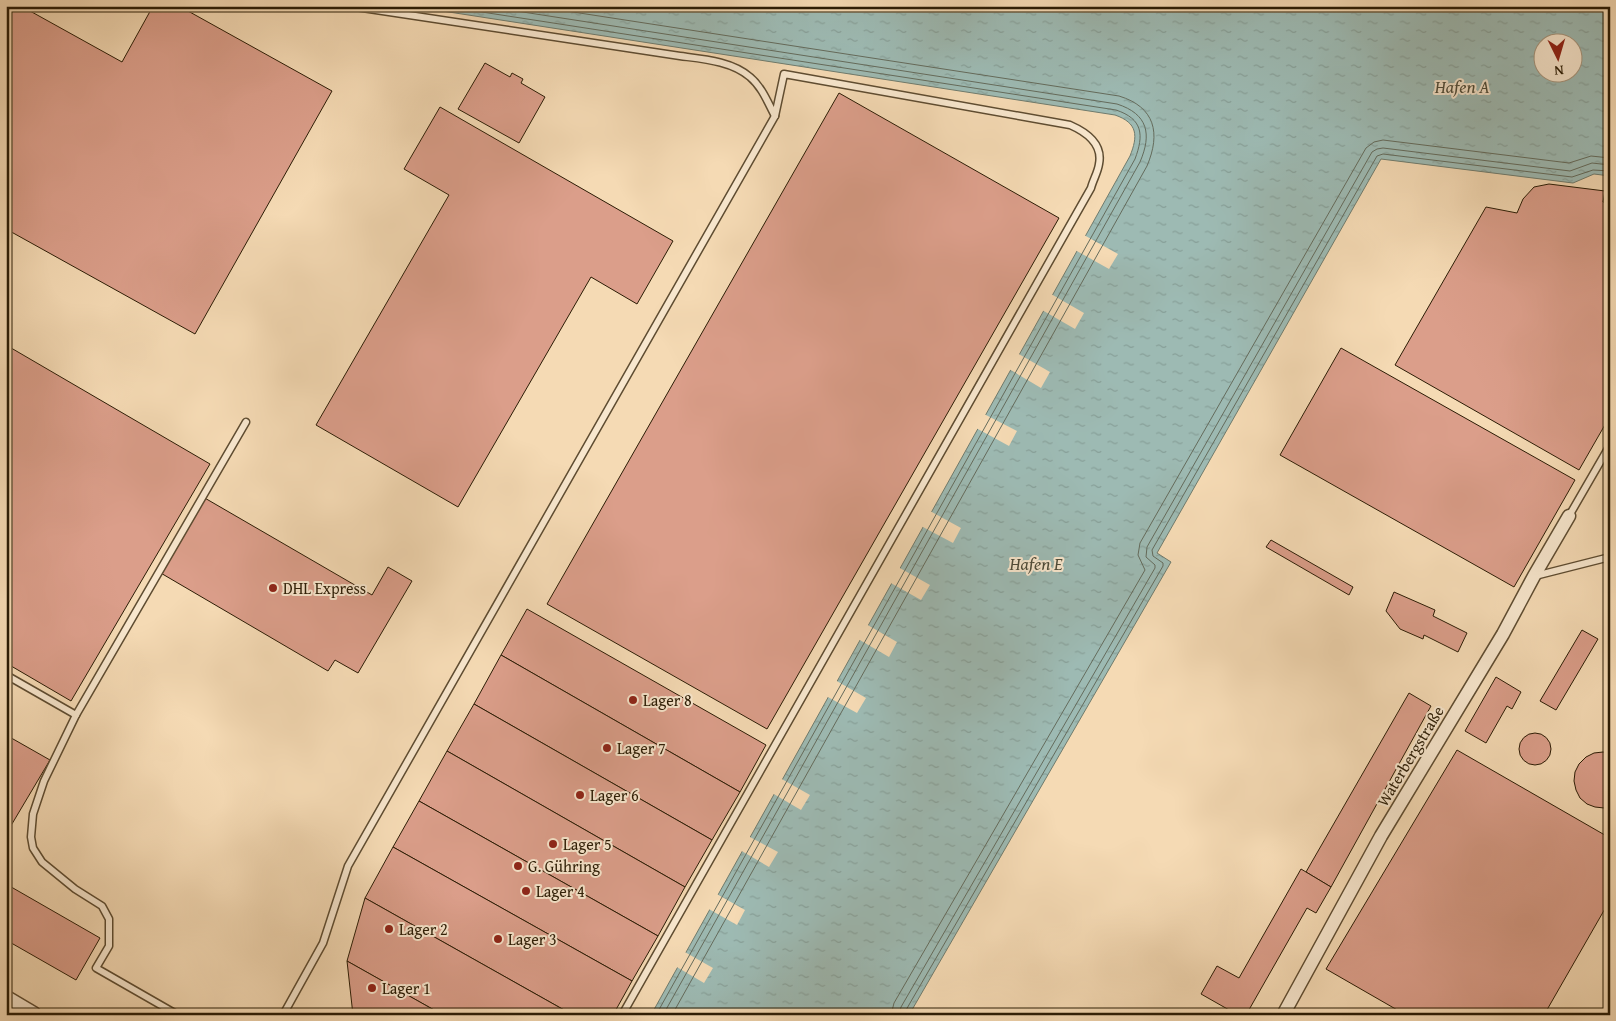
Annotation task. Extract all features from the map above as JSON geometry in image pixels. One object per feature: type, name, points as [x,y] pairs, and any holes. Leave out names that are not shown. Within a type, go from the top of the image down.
[{"type":"street","name":"Waterbergstraße","points":[[1284,1015],[1381,836],[1503,634],[1569,516]]},
{"type":"street","points":[[6,999],[33,1015]]},
{"type":"lane","points":[[349,6],[718,62],[750,76],[776,116]]},
{"type":"lane","points":[[283,1015],[324,943],[348,866],[776,116],[784,74],[1070,125],[1082,130],[1092,139],[1098,151],[1099,164],[1090,188],[622,1015]]},
{"type":"lane","points":[[178,1015],[96,968],[109,946],[109,919],[102,906],[75,889],[42,862],[33,848],[33,814],[44,781],[76,715],[246,422]]},
{"type":"lane","points":[[1569,516],[1610,445]]},
{"type":"lane","points":[[1534,576],[1610,557]]},
{"type":"lane","points":[[6,675],[76,715]]},
{"type":"water","name":"Hafen E","points":[[410,6],[1610,6],[1610,176],[1594,174],[1573,183],[1381,159],[1157,553],[1171,562],[909,1015],[651,1015],[1130,156],[1135,136],[1132,126],[1123,118],[1115,115]]},
{"type":"pier","points":[[1084,235],[1118,254],[1109,269],[1075,250]]},
{"type":"pier","points":[[1051,294],[1084,313],[1075,329],[1042,310]]},
{"type":"pier","points":[[1017,353],[1050,372],[1041,388],[1009,369]]},
{"type":"pier","points":[[984,414],[1017,431],[1009,446],[976,428]]},
{"type":"pier","points":[[930,511],[961,528],[953,543],[921,526]]},
{"type":"pier","points":[[898,567],[930,585],[921,600],[889,582]]},
{"type":"pier","points":[[866,624],[897,642],[889,657],[858,639]]},
{"type":"pier","points":[[835,680],[866,698],[857,713],[826,696]]},
{"type":"pier","points":[[780,778],[810,795],[801,810],[772,793]]},
{"type":"pier","points":[[748,836],[778,852],[769,867],[740,850]]},
{"type":"pier","points":[[715,893],[745,910],[737,925],[707,908]]},
{"type":"pier","points":[[683,951],[713,968],[704,983],[675,966]]},
{"type":"building","points":[[6,6],[21,6],[122,62],[153,6],[179,6],[332,91],[195,334],[6,229]]},
{"type":"building","points":[[485,63],[510,77],[512,73],[523,79],[521,83],[545,97],[519,143],[458,109]]},
{"type":"building","points":[[839,93],[1059,218],[767,729],[547,604]]},
{"type":"building","points":[[440,107],[673,241],[637,304],[591,277],[458,507],[316,425],[449,195],[404,169]]},
{"type":"building","points":[[1549,184],[1605,191],[1603,202],[1610,203],[1610,416],[1579,470],[1395,365],[1486,207],[1517,213],[1523,199],[1534,187]]},
{"type":"building","points":[[6,345],[210,464],[71,701],[6,663]]},
{"type":"building","points":[[1341,348],[1575,480],[1514,587],[1280,455]]},
{"type":"building","name":"DHL Express","points":[[203,497],[372,595],[388,567],[412,581],[358,673],[335,660],[328,671],[159,572]]},
{"type":"building","points":[[1271,540],[1353,587],[1349,595],[1266,547]]},
{"type":"building","points":[[1394,592],[1435,610],[1433,616],[1467,633],[1458,652],[1424,635],[1423,639],[1400,629],[1386,611]]},
{"type":"building","name":"Lager 8","points":[[527,609],[766,745],[740,792],[501,655]]},
{"type":"building","points":[[1582,630],[1598,639],[1556,710],[1540,701]]},
{"type":"building","name":"Lager 7","points":[[501,655],[740,792],[712,840],[474,704]]},
{"type":"building","points":[[1496,677],[1521,692],[1512,709],[1507,706],[1486,743],[1465,731]]},
{"type":"building","points":[[1409,693],[1431,706],[1331,887],[1306,872]]},
{"type":"building","name":"Lager 6","points":[[474,704],[712,840],[685,887],[447,751]]},
{"type":"building","points":[[1535,733],[1547,737],[1551,749],[1547,761],[1535,765],[1523,761],[1519,749],[1523,737]]},
{"type":"building","points":[[6,735],[50,760],[6,834]]},
{"type":"building","points":[[1457,750],[1610,838],[1610,900],[1544,1015],[1406,1015],[1326,969]]},
{"type":"building","name":"Lager 5","points":[[447,751],[685,887],[658,936],[419,801]]},
{"type":"building","points":[[1594,753],[1610,753],[1610,807],[1604,808],[1587,804],[1580,798],[1574,781],[1575,772],[1579,764],[1586,757]]},
{"type":"building","name":"Lager 4","points":[[419,801],[658,936],[632,981],[393,847]]},
{"type":"building","name":"Lager 3","points":[[393,847],[632,981],[613,1015],[573,1015],[365,898]]},
{"type":"building","points":[[1301,869],[1331,887],[1316,913],[1307,908],[1246,1015],[1238,1015],[1201,994],[1217,966],[1239,978]]},
{"type":"building","points":[[6,884],[100,938],[76,980],[6,940]]},
{"type":"building","name":"Lager 2","points":[[365,898],[573,1015],[443,1015],[347,961]]},
{"type":"building","name":"Lager 1","points":[[347,961],[443,1015],[353,1015]]},
{"type":"place","name":"DHL Express","points":[[273,588]]},
{"type":"place","name":"Lager 8","points":[[633,700]]},
{"type":"place","name":"Lager 7","points":[[607,748]]},
{"type":"place","name":"Lager 6","points":[[580,795]]},
{"type":"place","name":"Lager 5","points":[[553,844]]},
{"type":"place","name":"G. Gühring","points":[[518,866]]},
{"type":"place","name":"Lager 4","points":[[526,891]]},
{"type":"place","name":"Lager 2","points":[[389,929]]},
{"type":"place","name":"Lager 3","points":[[498,939]]},
{"type":"place","name":"Lager 1","points":[[372,988]]},
{"type":"water label","name":"Hafen A","points":[[1462,87]]}]
